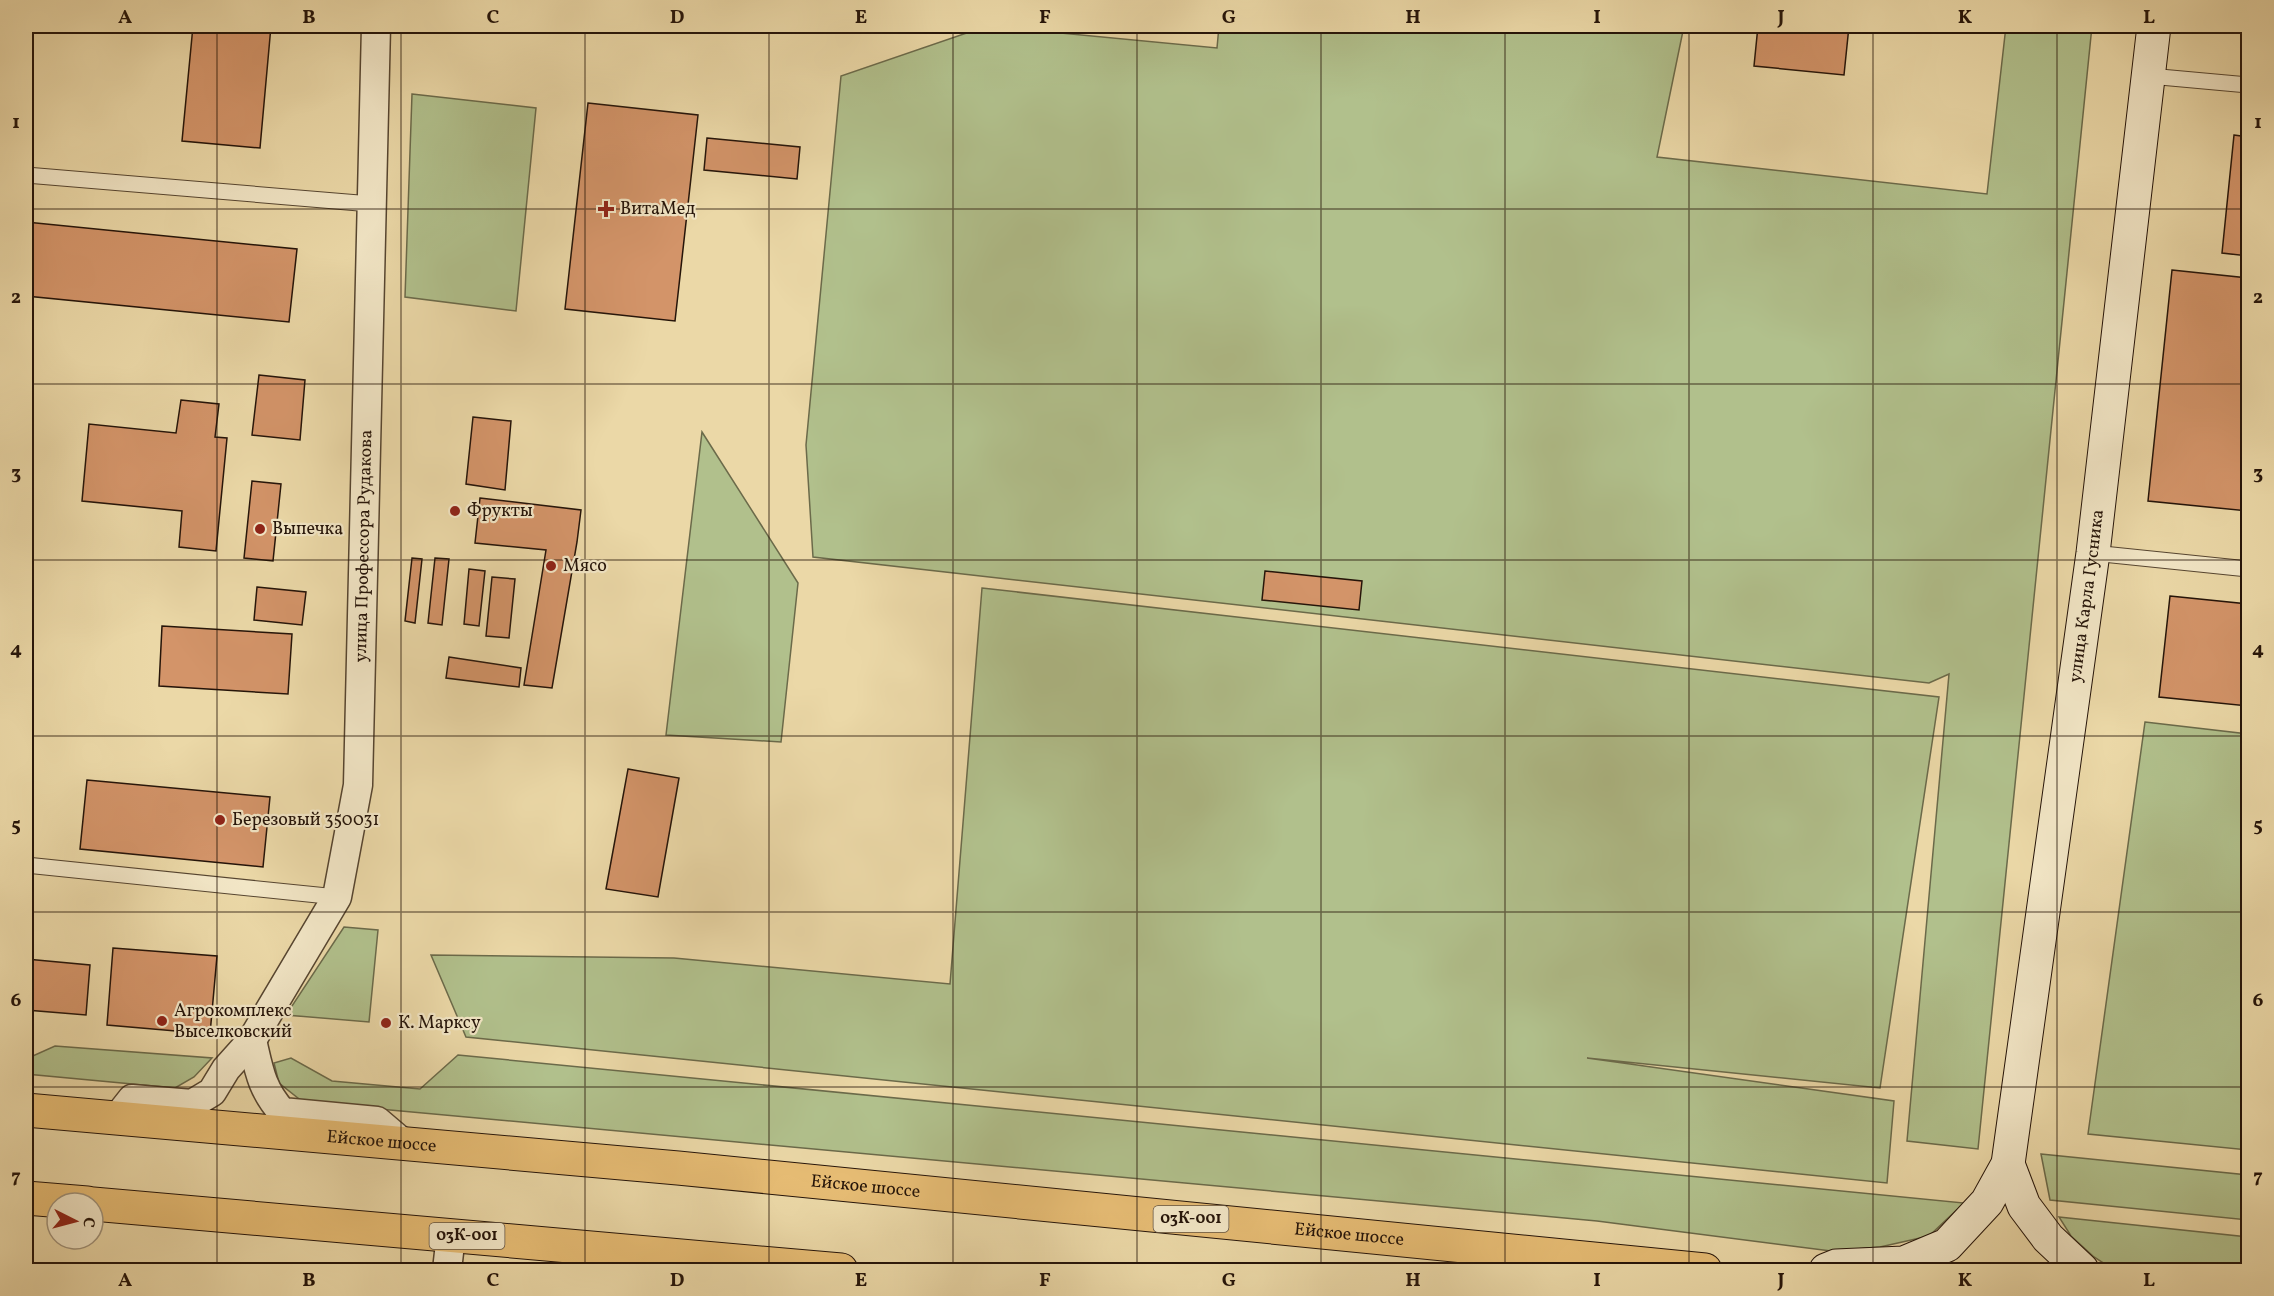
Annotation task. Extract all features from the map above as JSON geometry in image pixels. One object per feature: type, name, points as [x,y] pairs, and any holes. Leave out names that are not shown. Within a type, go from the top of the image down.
[{"type":"main road","name":"Ейское шоссе","points":[[26,1110],[702,1170],[1705,1270]]},
{"type":"main road","name":"03К-001","points":[[26,1198],[45,1199]]},
{"type":"main road","name":"03К-001","points":[[105,1204],[841,1270]]},
{"type":"street","name":"улица Профессора Рудакова","points":[[117,1118],[132,1099],[192,1104],[212,1092],[226,1069],[252,1040],[337,897],[358,785],[370,361],[371,204],[376,26]]},
{"type":"street","name":"улица Карла Гусника","points":[[2008,1164],[2093,554],[2154,26]]},
{"type":"street","points":[[252,1040],[259,1071],[269,1097],[282,1112],[377,1121],[404,1144]]},
{"type":"street","points":[[1826,1270],[1836,1266],[1904,1263],[1947,1245],[1987,1202],[2008,1164]]},
{"type":"street","points":[[2008,1164],[2024,1206],[2048,1238],[2082,1270]]},
{"type":"street","points":[[447,1270],[451,1234]]},
{"type":"lane","points":[[2149,76],[2248,85]]},
{"type":"lane","points":[[26,175],[371,204]]},
{"type":"lane","points":[[2093,554],[2248,569]]},
{"type":"lane","points":[[26,865],[337,897]]},
{"type":"green space","points":[[987,26],[1217,48],[1219,26],[1684,26],[1657,157],[1987,194],[2006,26],[2092,26],[1978,1149],[1907,1141],[1949,674],[1929,683],[813,557],[806,445],[841,76]]},
{"type":"green space","points":[[412,94],[536,108],[516,311],[405,297]]},
{"type":"green space","points":[[702,432],[798,583],[781,742],[666,735]]},
{"type":"green space","points":[[982,588],[1939,697],[1880,1088],[1587,1058],[1894,1101],[1887,1183],[466,1037],[431,955],[674,958],[950,984]]},
{"type":"green space","points":[[2145,722],[2248,734],[2248,1150],[2088,1134]]},
{"type":"green space","points":[[344,927],[378,930],[369,1022],[286,1015]]},
{"type":"green space","points":[[55,1046],[212,1058],[194,1077],[175,1088],[26,1074],[26,1059]]},
{"type":"green space","points":[[458,1055],[1964,1203],[1929,1236],[1880,1247],[1831,1251],[1597,1221],[303,1102],[279,1083],[274,1063],[291,1058],[332,1081],[420,1089]]},
{"type":"green space","points":[[2041,1154],[2248,1175],[2248,1220],[2050,1200]]},
{"type":"green space","points":[[2059,1217],[2248,1237],[2248,1270],[2114,1270],[2094,1257],[2071,1236]]},
{"type":"building","points":[[193,26],[271,26],[260,148],[182,141]]},
{"type":"building","points":[[1758,26],[1849,26],[1844,75],[1754,66]]},
{"type":"building","points":[[588,103],[698,115],[675,321],[565,309]]},
{"type":"building","points":[[2234,135],[2248,137],[2248,256],[2222,253]]},
{"type":"building","points":[[707,138],[800,147],[797,179],[704,170]]},
{"type":"building","points":[[26,222],[297,249],[289,322],[26,296]]},
{"type":"building","points":[[2172,270],[2248,278],[2248,511],[2148,501]]},
{"type":"building","points":[[259,375],[305,380],[300,440],[252,435]]},
{"type":"building","points":[[181,400],[219,404],[215,437],[227,438],[216,551],[179,547],[182,511],[82,501],[89,424],[176,433]]},
{"type":"building","points":[[473,417],[511,421],[505,490],[466,484]]},
{"type":"building","points":[[252,481],[281,484],[273,561],[244,558]]},
{"type":"building","points":[[480,498],[581,510],[552,688],[524,685],[546,550],[475,543]]},
{"type":"building","points":[[412,558],[422,559],[415,623],[405,621]]},
{"type":"building","points":[[435,558],[449,559],[442,625],[428,623]]},
{"type":"building","points":[[469,569],[485,571],[479,626],[464,624]]},
{"type":"building","points":[[1265,571],[1362,581],[1359,610],[1262,600]]},
{"type":"building","points":[[492,577],[515,579],[509,638],[486,636]]},
{"type":"building","points":[[257,587],[306,592],[302,625],[254,620]]},
{"type":"building","points":[[2170,596],[2248,604],[2248,706],[2159,697]]},
{"type":"building","points":[[162,626],[292,634],[288,694],[159,686]]},
{"type":"building","points":[[449,657],[521,668],[519,687],[446,678]]},
{"type":"building","points":[[628,769],[679,778],[658,897],[606,889]]},
{"type":"building","points":[[87,780],[270,797],[263,867],[80,849]]},
{"type":"building","points":[[113,948],[217,956],[210,1034],[107,1025]]},
{"type":"building","points":[[26,959],[90,965],[86,1015],[26,1010]]},
{"type":"place","name":"ВитаMед","points":[[606,209]]},
{"type":"place","name":"Фрукты","points":[[455,511]]},
{"type":"place","name":"Выпечка","points":[[260,529]]},
{"type":"place","name":"Мясо","points":[[551,566]]},
{"type":"place","name":"Березовый 350031","points":[[220,820]]},
{"type":"place","name":"Агрокомплекс Выселковский","points":[[162,1021]]},
{"type":"place","name":"К. Марксу","points":[[386,1023]]}]
